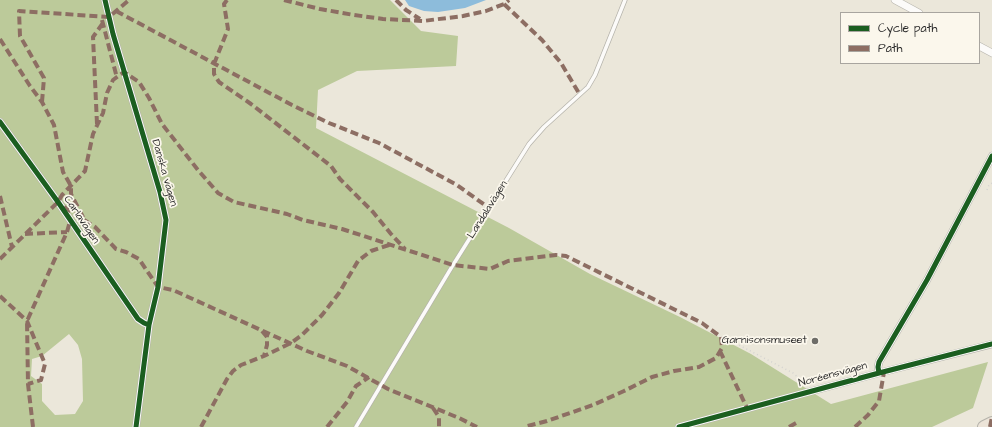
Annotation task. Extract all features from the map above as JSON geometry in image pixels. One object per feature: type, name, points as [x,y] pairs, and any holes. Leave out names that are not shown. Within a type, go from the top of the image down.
[{"type":"highway","points":[[984,427],[992,423]]},
{"type":"street","name":"Danska vägen","points":[[105,0],[115,42],[160,192],[166,220],[158,288],[149,325],[136,427]]},
{"type":"street","points":[[895,0],[917,12]]},
{"type":"street","points":[[980,47],[992,53]]},
{"type":"street","name":"Carlavägen","points":[[0,122],[58,202],[138,319],[149,325]]},
{"type":"street","points":[[879,373],[879,362],[927,280],[992,156]]},
{"type":"street","name":"Noréensvägen","points":[[679,427],[992,344]]},
{"type":"lane","name":"Landalavägen","points":[[356,427],[453,265],[529,144],[544,127],[588,87],[595,75],[625,0]]},
{"type":"path","points":[[987,190],[992,183]]},
{"type":"path","points":[[720,337],[731,341],[793,373],[814,390]]},
{"type":"green space","points":[[0,0],[390,0],[421,31],[458,36],[456,66],[357,71],[318,90],[316,128],[509,228],[590,274],[680,317],[751,354],[831,404],[988,362],[973,408],[932,427],[0,427]],"holes":[[[69,334],[78,345],[82,359],[83,401],[75,414],[55,415],[42,401],[42,384],[31,376],[32,359],[42,356]]]},
{"type":"water","points":[[405,0],[486,0],[465,8],[438,12],[424,11],[409,6]]},
{"type":"marked path","points":[[42,102],[44,78],[20,36],[19,11],[109,17],[129,0]]},
{"type":"marked path","points":[[227,0],[224,4],[228,29],[214,64],[214,74],[219,82],[251,104],[331,166],[340,179],[373,212],[405,249]]},
{"type":"marked path","points":[[284,0],[320,9],[354,15],[383,19],[423,21],[463,16],[486,11],[504,4],[509,0]]},
{"type":"marked path","points":[[396,0],[406,10],[420,19]]},
{"type":"marked path","points":[[504,4],[542,40],[561,63],[580,95]]},
{"type":"marked path","points":[[116,11],[292,105],[329,123],[379,143],[457,185],[489,208]]},
{"type":"marked path","points":[[102,20],[117,78]]},
{"type":"marked path","points":[[97,124],[93,37],[103,23]]},
{"type":"marked path","points":[[0,39],[42,102],[54,125],[63,172],[71,186],[71,194],[84,219]]},
{"type":"marked path","points":[[0,259],[58,202],[62,195],[85,171],[93,134],[103,113],[107,93],[113,80],[124,72],[139,82],[162,124],[198,170],[218,193],[234,202],[287,214],[303,220],[342,229],[453,265],[490,269],[508,261],[556,255],[566,256],[702,323],[721,337],[722,348],[716,358],[699,367],[674,371],[652,377],[593,405],[547,421],[524,427]]},
{"type":"marked path","points":[[0,196],[12,247]]},
{"type":"marked path","points":[[64,207],[95,227],[116,249],[126,252],[139,259],[158,287],[173,290],[307,351],[347,366],[388,389],[459,418],[477,427]]},
{"type":"marked path","points":[[33,427],[28,384],[27,321],[67,232],[70,221]]},
{"type":"marked path","points":[[25,234],[67,232]]},
{"type":"marked path","points":[[201,427],[227,379],[233,371],[241,365],[291,343],[302,335],[322,315],[339,293],[358,261],[371,251],[389,245]]},
{"type":"marked path","points":[[0,296],[27,321],[45,364],[41,380],[28,384]]},
{"type":"marked path","points":[[262,331],[267,337],[267,345],[264,356]]},
{"type":"marked path","points":[[720,351],[747,408]]},
{"type":"marked path","points":[[855,427],[868,415],[879,401],[884,372]]},
{"type":"marked path","points":[[327,427],[347,402],[356,386],[369,377]]},
{"type":"marked path","points":[[433,408],[439,417],[439,427]]},
{"type":"marked path","points":[[990,427],[992,417]]},
{"type":"marked path","points":[[789,427],[798,422]]},
{"type":"cycle path","points":[[105,0],[113,34],[160,192],[166,220],[158,287],[149,325],[136,427]]},
{"type":"cycle path","points":[[0,122],[58,202],[138,319],[149,325]]},
{"type":"cycle path","points":[[879,373],[879,362],[927,280],[992,156]]},
{"type":"cycle path","points":[[679,427],[992,344]]},
{"type":"place","name":"Garnisonsmuseet","points":[[815,341]]}]
